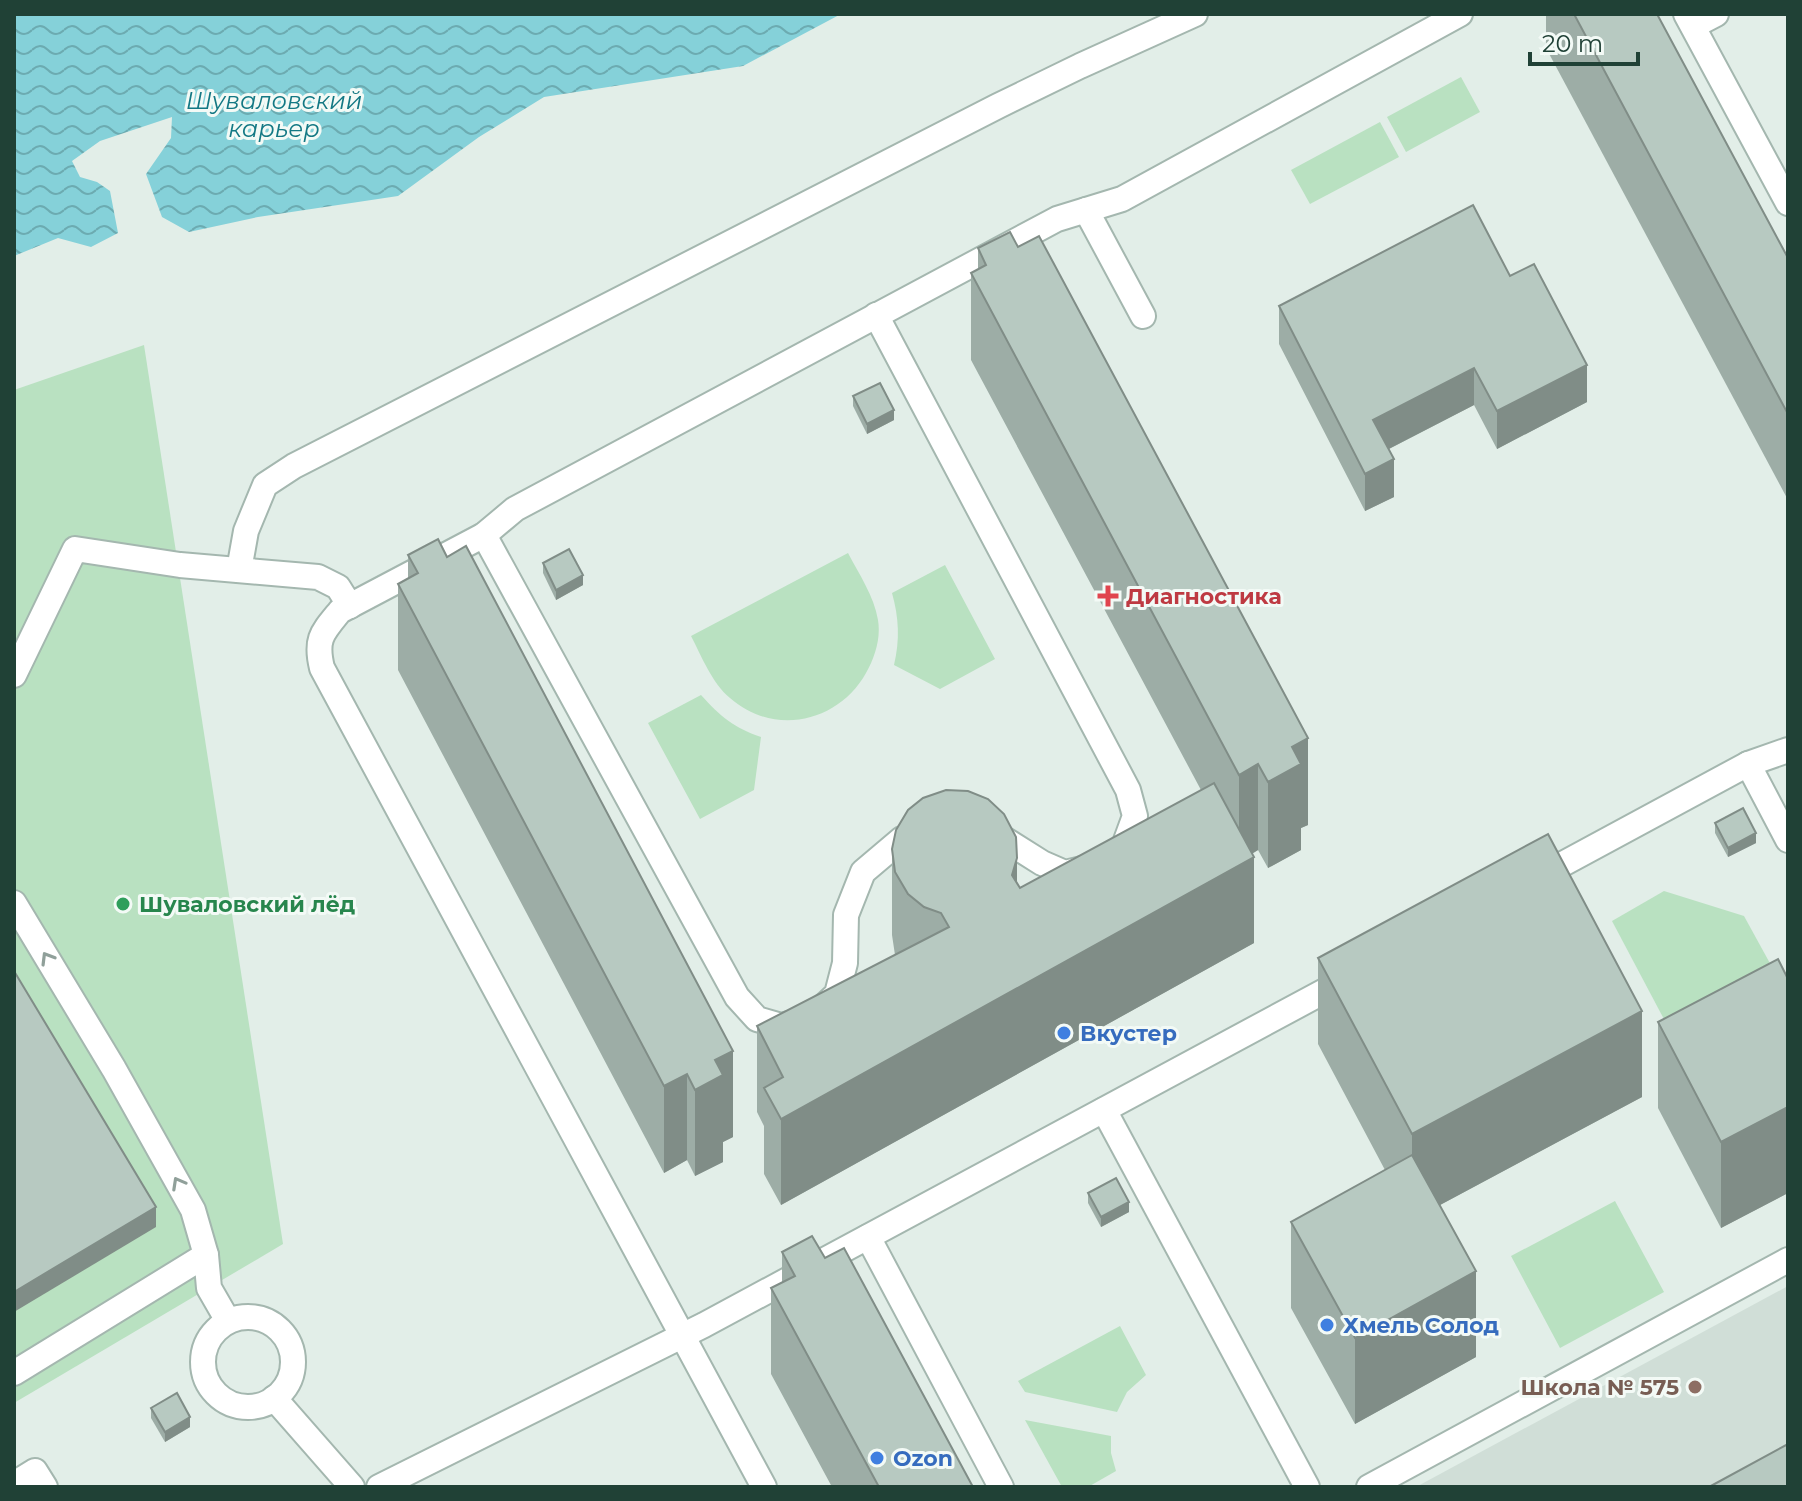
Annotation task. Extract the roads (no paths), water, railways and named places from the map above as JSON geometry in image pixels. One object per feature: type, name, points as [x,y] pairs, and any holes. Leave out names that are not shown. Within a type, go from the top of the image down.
[{"type":"street","points":[[239,570],[246,531],[265,485],[294,466],[956,127],[1195,14]]},
{"type":"street","points":[[764,1487],[322,668],[318,648],[326,628],[340,611],[484,535],[515,509],[1057,219],[1122,199],[1460,14]]},
{"type":"street","points":[[1716,14],[1689,20],[1788,203]]},
{"type":"street","points":[[1086,210],[1143,316]]},
{"type":"street","points":[[876,315],[1128,790],[1135,816],[1124,846],[1098,865],[1065,873],[1042,863],[996,834],[965,829]]},
{"type":"street","points":[[484,535],[737,997],[757,1019],[781,1026],[811,1018],[837,994],[845,963],[846,915],[863,872],[902,839],[938,829]]},
{"type":"street","points":[[14,675],[75,549],[180,565],[318,577],[338,587],[350,606]]},
{"type":"street","points":[[1511,891],[1748,764],[1788,750]]},
{"type":"street","points":[[1748,764],[1788,840]]},
{"type":"street","points":[[14,903],[114,1069],[193,1210],[206,1255],[209,1288],[228,1321]]},
{"type":"street","points":[[379,1487],[683,1336],[1366,969]]},
{"type":"street","points":[[1104,1110],[1307,1487]]},
{"type":"street","points":[[868,1237],[1001,1487]]},
{"type":"street","points":[[14,1373],[206,1255]]},
{"type":"street","points":[[1369,1487],[1788,1260]]},
{"type":"street","points":[[242,1317],[266,1320],[284,1335],[290,1345],[292,1369],[289,1380],[283,1390],[261,1405],[231,1405],[218,1397],[203,1371],[207,1342],[228,1321],[242,1317]]},
{"type":"street","points":[[274,1398],[352,1487]]},
{"type":"street","points":[[14,1484],[35,1471],[45,1487]]},
{"type":"water","name":"Шуваловский карьер","points":[[14,14],[841,14],[743,66],[544,97],[479,137],[398,196],[258,217],[189,232],[162,217],[146,174],[171,138],[172,117],[100,141],[72,161],[80,177],[97,182],[110,191],[118,233],[91,247],[58,238],[14,256]]},
{"type":"place","name":"Диагностика","points":[[1108,596]]},
{"type":"place","name":"Шуваловский лёд","points":[[123,904]]},
{"type":"place","name":"Вкустер","points":[[1064,1033]]},
{"type":"place","name":"Хмель Солод","points":[[1327,1325]]},
{"type":"place","name":"Школа № 575","points":[[1695,1387]]},
{"type":"place","name":"Ozon","points":[[877,1458]]}]
